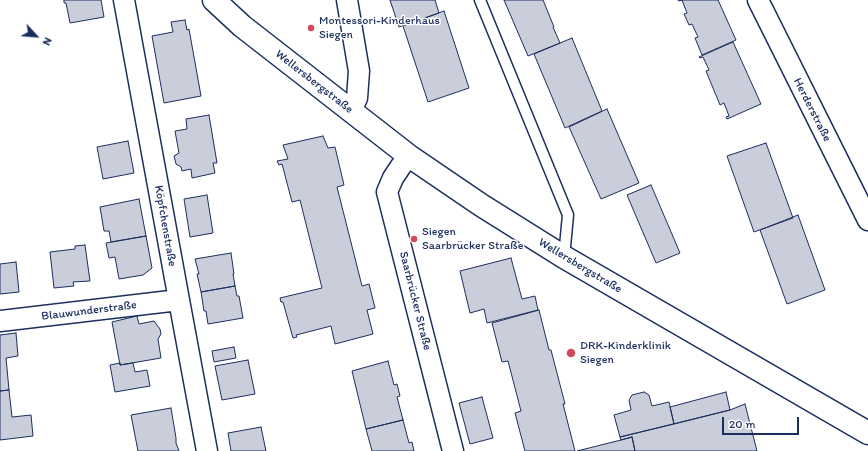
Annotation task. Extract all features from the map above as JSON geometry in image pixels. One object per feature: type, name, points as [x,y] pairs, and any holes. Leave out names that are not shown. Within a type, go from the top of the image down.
[{"type":"street","name":"Köpfchenstraße","points":[[124,0],[208,451]]},
{"type":"street","name":"Wellersbergstraße","points":[[214,0],[242,26],[410,156],[481,205],[564,257],[868,434]]},
{"type":"street","points":[[347,0],[359,71],[357,98],[351,110]]},
{"type":"street","name":"Herderstraße","points":[[758,0],[868,220]]},
{"type":"street","name":"Saarbrücker Straße","points":[[410,156],[392,178],[387,192],[453,451]]},
{"type":"street","name":"Blauwunderstraße","points":[[0,322],[179,300]]},
{"type":"lane","points":[[480,0],[568,215],[564,257]]},
{"type":"building","points":[[64,0],[101,0],[104,17],[70,23]]},
{"type":"building","points":[[390,0],[435,0],[439,13],[399,27]]},
{"type":"building","points":[[504,0],[543,0],[560,43],[528,56]]},
{"type":"building","points":[[682,0],[718,0],[736,40],[702,55],[695,38],[698,37],[692,24],[689,25],[684,14],[687,13]]},
{"type":"building","points":[[444,11],[469,88],[428,102],[403,26]]},
{"type":"building","points":[[185,20],[187,30],[189,29],[201,96],[164,103],[152,36],[173,32],[171,22]]},
{"type":"building","points":[[572,38],[602,111],[565,128],[534,54]]},
{"type":"building","points":[[733,42],[761,104],[727,119],[726,117],[729,116],[724,103],[720,105],[706,71],[709,70],[703,57],[699,57]]},
{"type":"building","points":[[607,109],[639,183],[601,199],[569,127]]},
{"type":"building","points":[[209,115],[217,163],[213,163],[215,173],[192,178],[191,169],[182,171],[181,167],[176,164],[174,156],[179,153],[175,131],[187,129],[186,119]]},
{"type":"building","points":[[323,136],[328,148],[335,147],[344,185],[337,187],[362,286],[369,284],[375,308],[367,310],[373,334],[335,344],[331,326],[296,335],[297,337],[293,338],[283,302],[281,302],[280,298],[322,288],[300,200],[292,202],[282,164],[279,165],[277,161],[288,159],[283,145]]},
{"type":"building","points":[[128,141],[134,173],[103,179],[97,147]]},
{"type":"building","points":[[766,143],[793,218],[754,232],[727,156]]},
{"type":"building","points":[[651,185],[680,253],[656,263],[627,195]]},
{"type":"building","points":[[207,195],[213,233],[190,237],[184,199]]},
{"type":"building","points":[[139,199],[146,236],[111,242],[109,231],[104,231],[100,207]]},
{"type":"building","points":[[798,215],[825,290],[787,304],[760,230]]},
{"type":"building","points":[[146,236],[152,268],[143,275],[119,279],[115,257],[109,258],[106,243]]},
{"type":"building","points":[[85,245],[90,281],[73,282],[74,286],[54,288],[50,252],[75,249],[75,246]]},
{"type":"building","points":[[231,253],[235,286],[201,292],[197,274],[199,274],[195,259]]},
{"type":"building","points":[[511,258],[522,299],[535,296],[538,310],[487,323],[484,309],[470,313],[460,271]]},
{"type":"building","points":[[16,262],[19,292],[0,294],[0,264]]},
{"type":"building","points":[[235,286],[237,296],[239,296],[243,318],[208,324],[201,292]]},
{"type":"building","points":[[539,310],[565,404],[563,404],[575,451],[525,451],[515,413],[521,411],[508,361],[502,362],[492,323]]},
{"type":"building","points":[[137,316],[139,324],[154,321],[160,329],[161,334],[158,339],[161,358],[120,365],[112,322]]},
{"type":"building","points":[[16,333],[18,356],[6,358],[9,390],[0,391],[0,335]]},
{"type":"building","points":[[234,347],[236,358],[214,362],[212,351]]},
{"type":"building","points":[[248,360],[255,394],[222,400],[215,366]]},
{"type":"building","points":[[388,361],[394,385],[397,384],[400,396],[397,397],[403,420],[366,429],[352,371]]},
{"type":"building","points":[[120,363],[120,365],[133,363],[135,372],[147,370],[150,386],[115,392],[110,365]]},
{"type":"building","points":[[9,390],[12,417],[31,415],[33,436],[0,440],[0,391]]},
{"type":"building","points":[[644,392],[649,395],[652,406],[669,402],[674,424],[620,437],[614,415],[631,410],[629,400],[632,395]]},
{"type":"building","points":[[726,392],[730,410],[674,424],[670,407]]},
{"type":"building","points":[[482,397],[493,438],[470,444],[459,403]]},
{"type":"building","points":[[745,404],[757,451],[635,451],[632,437],[621,440],[620,437],[730,410]]},
{"type":"building","points":[[171,408],[176,443],[179,451],[138,451],[131,415]]},
{"type":"building","points":[[403,420],[409,443],[412,442],[414,451],[372,451],[366,429]]},
{"type":"building","points":[[261,427],[266,451],[231,451],[228,433]]},
{"type":"building","points":[[632,437],[635,451],[577,451],[621,440]]},
{"type":"place","name":"Montessori-Kinderhaus Siegen","points":[[311,28]]},
{"type":"place","name":"Siegen Saarbrücker Straße","points":[[414,239]]},
{"type":"place","name":"DRK-Kinderklinik Siegen","points":[[571,353]]}]
